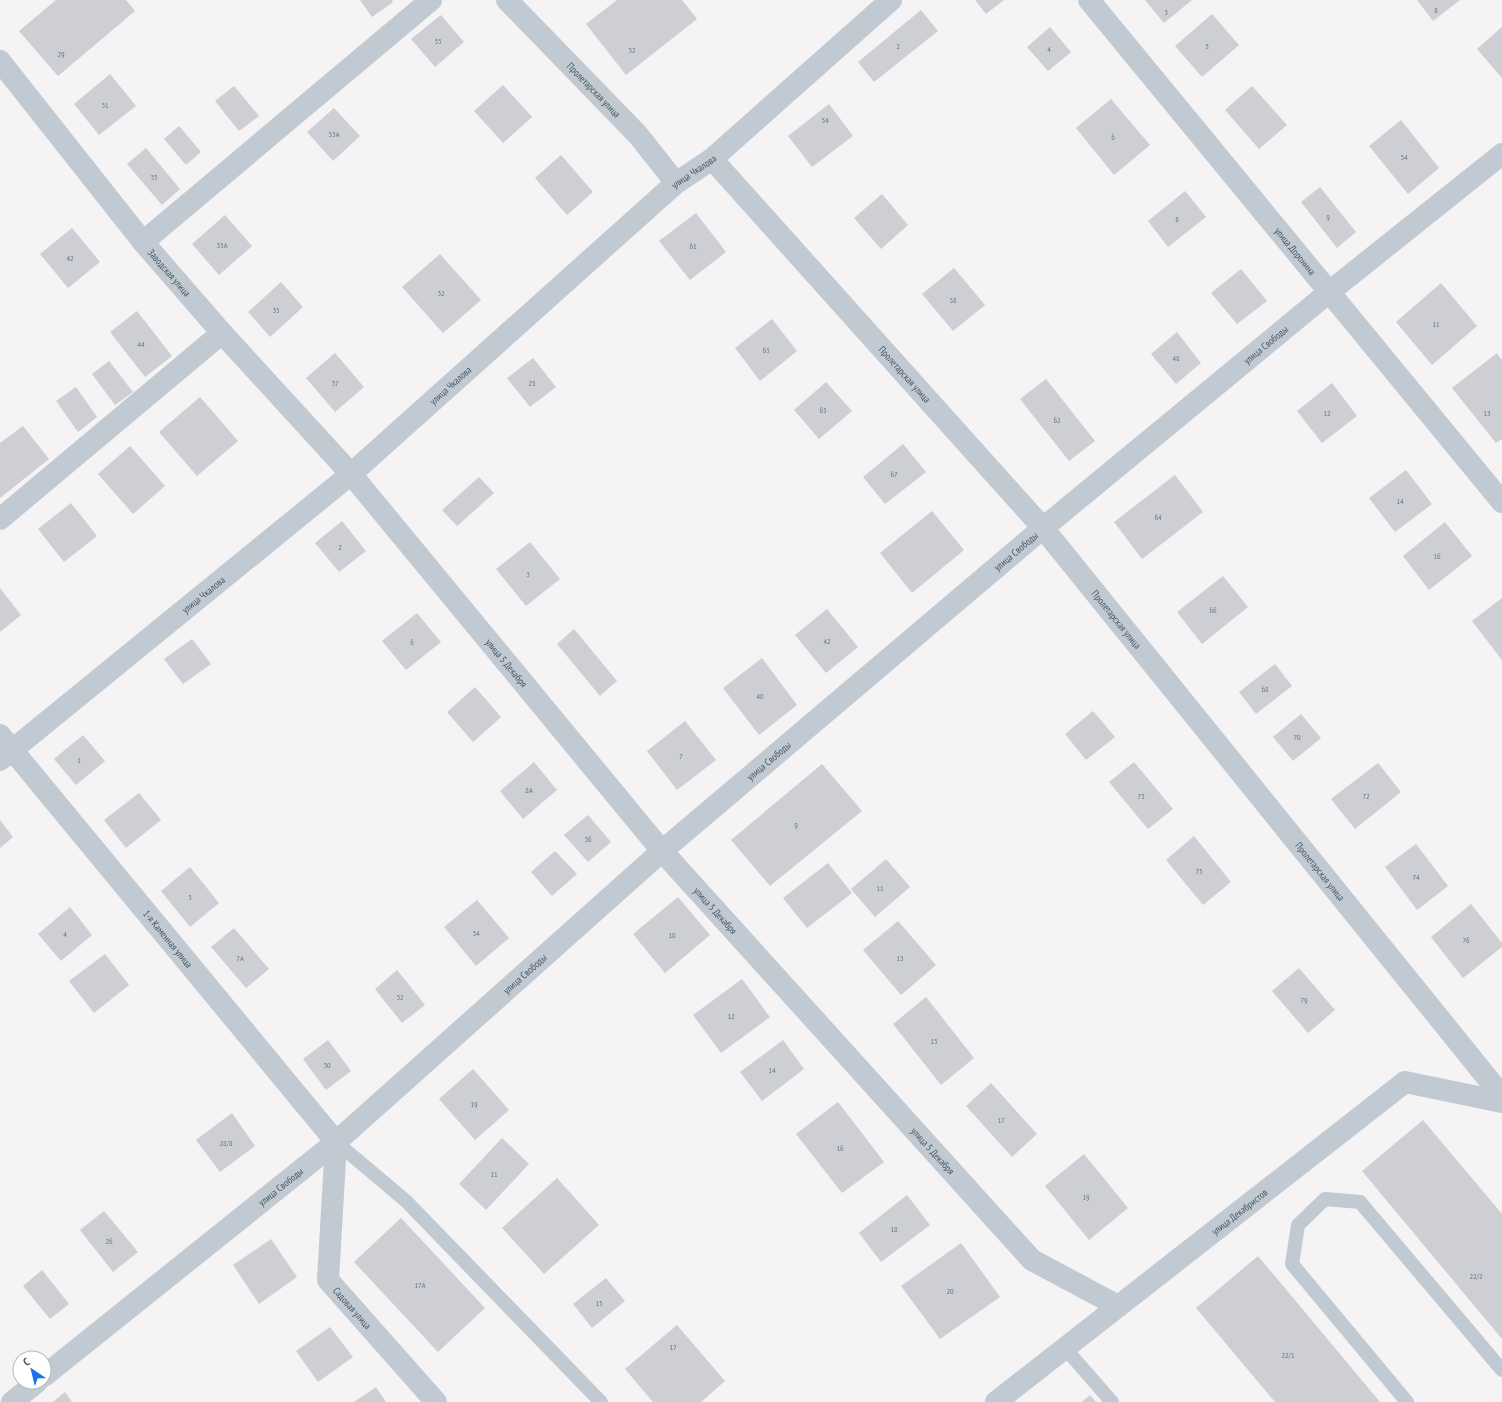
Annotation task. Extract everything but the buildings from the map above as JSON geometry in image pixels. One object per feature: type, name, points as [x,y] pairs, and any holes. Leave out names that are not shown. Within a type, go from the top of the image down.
[{"type":"street","points":[[143,242],[431,0]]},
{"type":"street","name":"Пролетарская улица","points":[[507,0],[638,135],[676,183]]},
{"type":"street","name":"улица Чкалова","points":[[4,748],[351,474],[676,183],[712,159],[891,0]]},
{"type":"street","name":"улица Доронина","points":[[1089,0],[1328,293],[1502,502]]},
{"type":"street","name":"Заводская улица","points":[[0,61],[143,242],[222,333],[351,474]]},
{"type":"street","name":"улица Свободы","points":[[52,1370],[336,1142],[662,851],[1043,528],[1328,293],[1502,154]]},
{"type":"street","name":"Пролетарская улица","points":[[712,159],[1043,528],[1502,1096]]},
{"type":"street","points":[[0,519],[222,333]]},
{"type":"street","name":"улица 5 Декабря","points":[[351,474],[662,851],[1032,1260],[1118,1306]]},
{"type":"street","name":"1-я Каменная улица","points":[[4,748],[336,1142]]},
{"type":"street","name":"улица Декабристов","points":[[996,1402],[1064,1347],[1404,1082],[1502,1102]]},
{"type":"street","name":"Садовая улица","points":[[336,1142],[328,1280],[436,1402]]},
{"type":"street","points":[[12,1402],[27,1390]]},
{"type":"lane","points":[[336,1142],[406,1201],[600,1402]]},
{"type":"lane","points":[[1407,1402],[1292,1264],[1298,1225],[1325,1199],[1360,1202],[1502,1370]]},
{"type":"lane","points":[[1064,1347],[1112,1402]]}]
